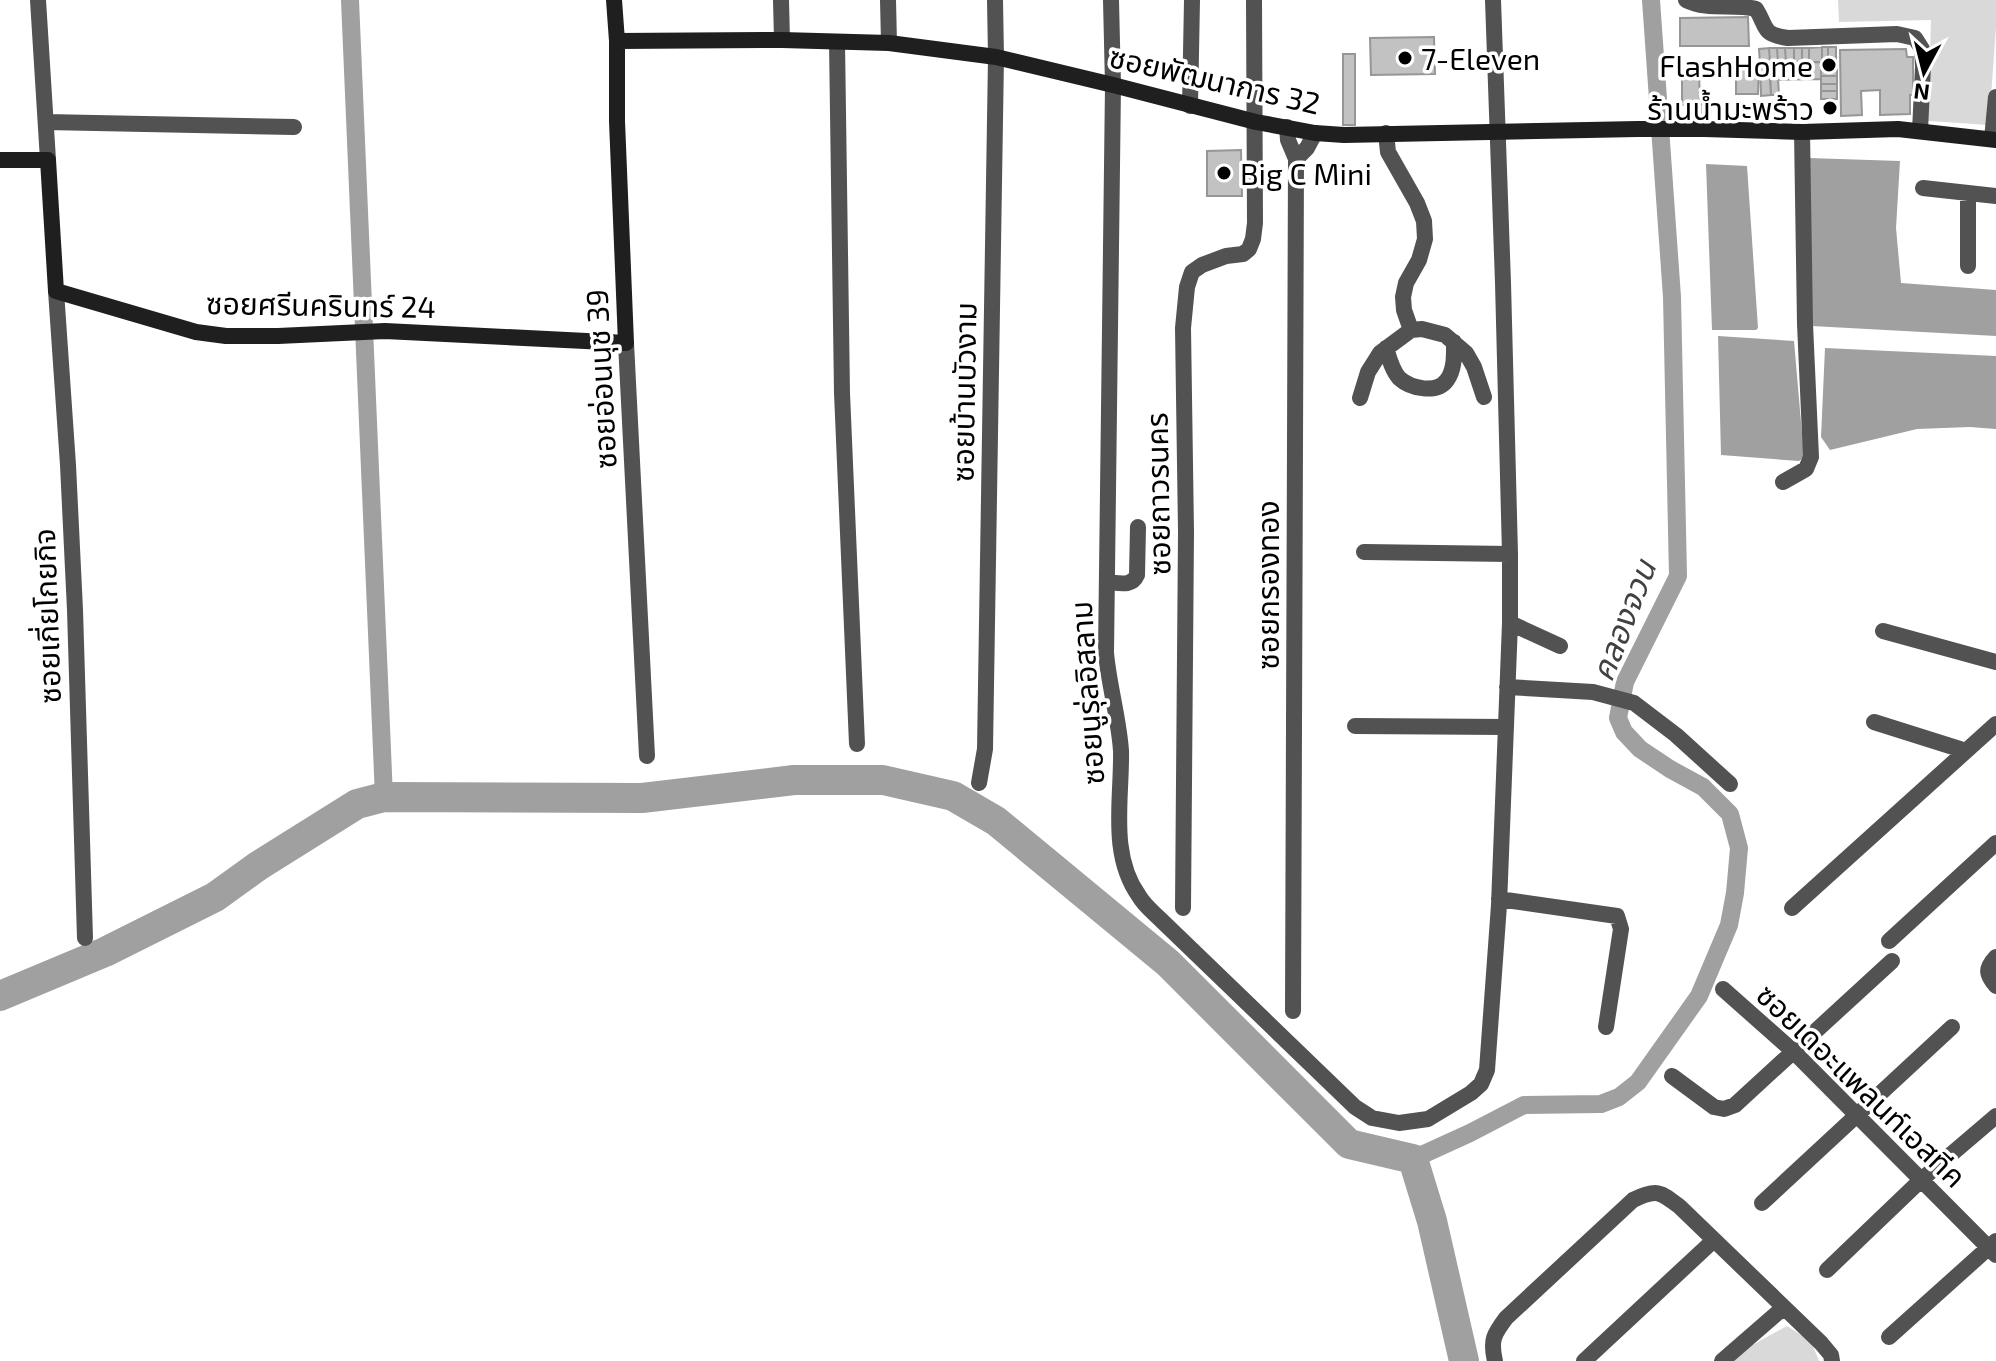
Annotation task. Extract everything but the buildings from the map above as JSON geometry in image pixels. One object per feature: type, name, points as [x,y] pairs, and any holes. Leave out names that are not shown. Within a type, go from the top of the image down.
[{"type":"street","points":[[38,0],[56,291]]},
{"type":"street","name":"ซอยอ่อนนุช 39","points":[[614,0],[626,343],[647,756]]},
{"type":"street","points":[[781,0],[782,40]]},
{"type":"street","points":[[888,0],[889,43]]},
{"type":"street","name":"ซอยบ้านบัวงาม","points":[[979,783],[986,735],[995,0]]},
{"type":"street","name":"ซอยนูรุ่ลอิสลาม","points":[[1111,0],[1113,85],[1106,653],[1121,749],[1120,849],[1125,869],[1139,896],[1160,919],[1355,1107],[1372,1118],[1399,1123],[1428,1119],[1481,1084],[1487,1070],[1499,899]]},
{"type":"street","points":[[1190,106],[1192,0]]},
{"type":"street","points":[[1254,0],[1256,122]]},
{"type":"street","points":[[1493,0],[1510,554],[1499,899],[1617,916],[1621,929],[1606,1027]]},
{"type":"street","points":[[1686,0],[1705,6],[1746,6],[1756,9],[1765,30],[1775,36],[1897,34],[1915,38],[1922,49],[1923,66],[1920,131]]},
{"type":"street","name":"ซอยพัฒนาการ 32","points":[[617,41],[889,43],[996,57],[1256,122],[1315,133],[1898,129],[1994,140]]},
{"type":"street","points":[[837,42],[842,393],[857,744]]},
{"type":"street","points":[[1994,140],[1996,97]]},
{"type":"street","points":[[46,122],[294,127]]},
{"type":"street","name":"ซอยถาวรนคร","points":[[1183,908],[1184,314],[1192,272],[1226,256],[1243,254],[1253,239],[1256,122]]},
{"type":"street","name":"ซอยกรองทอง","points":[[1287,127],[1290,148],[1296,159],[1293,1011]]},
{"type":"street","points":[[1783,482],[1806,469],[1811,457],[1802,132]]},
{"type":"street","points":[[1296,159],[1315,133]]},
{"type":"street","points":[[1386,133],[1388,152],[1424,221],[1425,239],[1403,297],[1411,330]]},
{"type":"street","points":[[0,160],[48,160]]},
{"type":"street","points":[[1923,188],[1996,196]]},
{"type":"street","points":[[1968,193],[1968,266]]},
{"type":"street","name":"ซอยศรีนครินทร์ 24","points":[[56,291],[196,332],[226,336],[385,331],[626,343]]},
{"type":"street","name":"ซอยเกี่ยโกยกิจ","points":[[56,291],[75,610],[85,938]]},
{"type":"street","points":[[1360,398],[1373,362],[1411,330],[1432,330],[1445,335],[1466,353],[1484,397]]},
{"type":"street","points":[[1386,348],[1392,368],[1400,378],[1417,387],[1436,388],[1448,379],[1452,370],[1454,342]]},
{"type":"street","points":[[1107,582],[1130,583],[1135,580],[1138,527]]},
{"type":"street","points":[[1364,552],[1510,554]]},
{"type":"street","points":[[1510,623],[1560,646]]},
{"type":"street","points":[[1883,631],[1996,662]]},
{"type":"street","points":[[1507,687],[1593,692],[1634,703],[1676,735],[1730,784]]},
{"type":"street","points":[[1874,722],[1966,751]]},
{"type":"street","points":[[1792,908],[1996,724]]},
{"type":"street","points":[[1355,726],[1506,727]]},
{"type":"street","points":[[1889,941],[1996,843]]},
{"type":"street","points":[[1996,957],[1987,970],[1996,986]]},
{"type":"street","points":[[1672,1076],[1714,1107],[1724,1109],[1735,1105],[1892,961]]},
{"type":"street","name":"ซอยเดอะแพลนท์เอสทีค","points":[[1723,989],[1793,1051],[1993,1248]]},
{"type":"street","points":[[1762,1203],[1952,1027]]},
{"type":"street","points":[[1827,1270],[1921,1180],[1996,1116]]},
{"type":"street","points":[[1495,1361],[1493,1340],[1506,1318],[1633,1200],[1653,1192],[1662,1193],[1680,1207],[1821,1343],[1832,1361]]},
{"type":"street","points":[[1584,1361],[1714,1240]]},
{"type":"street","points":[[1889,1337],[1993,1248]]},
{"type":"street","points":[[1722,1361],[1783,1308]]},
{"type":"shaded area","points":[[1838,0],[1996,0],[1989,125],[1928,121],[1931,20],[1839,22]]},
{"type":"shaded area","points":[[1809,158],[1900,161],[1896,228],[1901,283],[1996,290],[1996,336],[1812,326]]},
{"type":"shaded area","points":[[1706,164],[1747,166],[1756,330],[1712,330]]},
{"type":"shaded area","points":[[1718,336],[1794,341],[1804,457],[1799,461],[1721,455]]},
{"type":"shaded area","points":[[1825,348],[1996,356],[1996,429],[1917,429],[1830,450],[1821,437]]},
{"type":"shaded area","points":[[1787,1326],[1811,1341],[1819,1361],[1734,1361],[1747,1348]]},
{"type":"waterway","points":[[350,0],[384,797]]},
{"type":"waterway","name":"คลองจวน","points":[[1413,1159],[1524,1105],[1601,1104],[1619,1097],[1638,1082],[1699,996],[1729,925],[1739,848],[1730,814],[1703,787],[1640,749],[1624,732],[1618,718],[1625,682],[1678,576],[1672,297],[1651,0]]},
{"type":"waterway","points":[[0,996],[105,952],[215,897],[357,804],[384,797],[642,798],[794,780],[883,780],[953,796],[996,821],[1168,963],[1349,1144],[1413,1159],[1432,1221],[1464,1361]]},
{"type":"place","name":"7-Eleven","points":[[1405,58]]},
{"type":"place","name":"FlashHome","points":[[1829,65]]},
{"type":"place","name":"ร้านน้ำมะพร้าว","points":[[1830,108]]},
{"type":"place","name":"Big C Mini","points":[[1224,173]]}]
